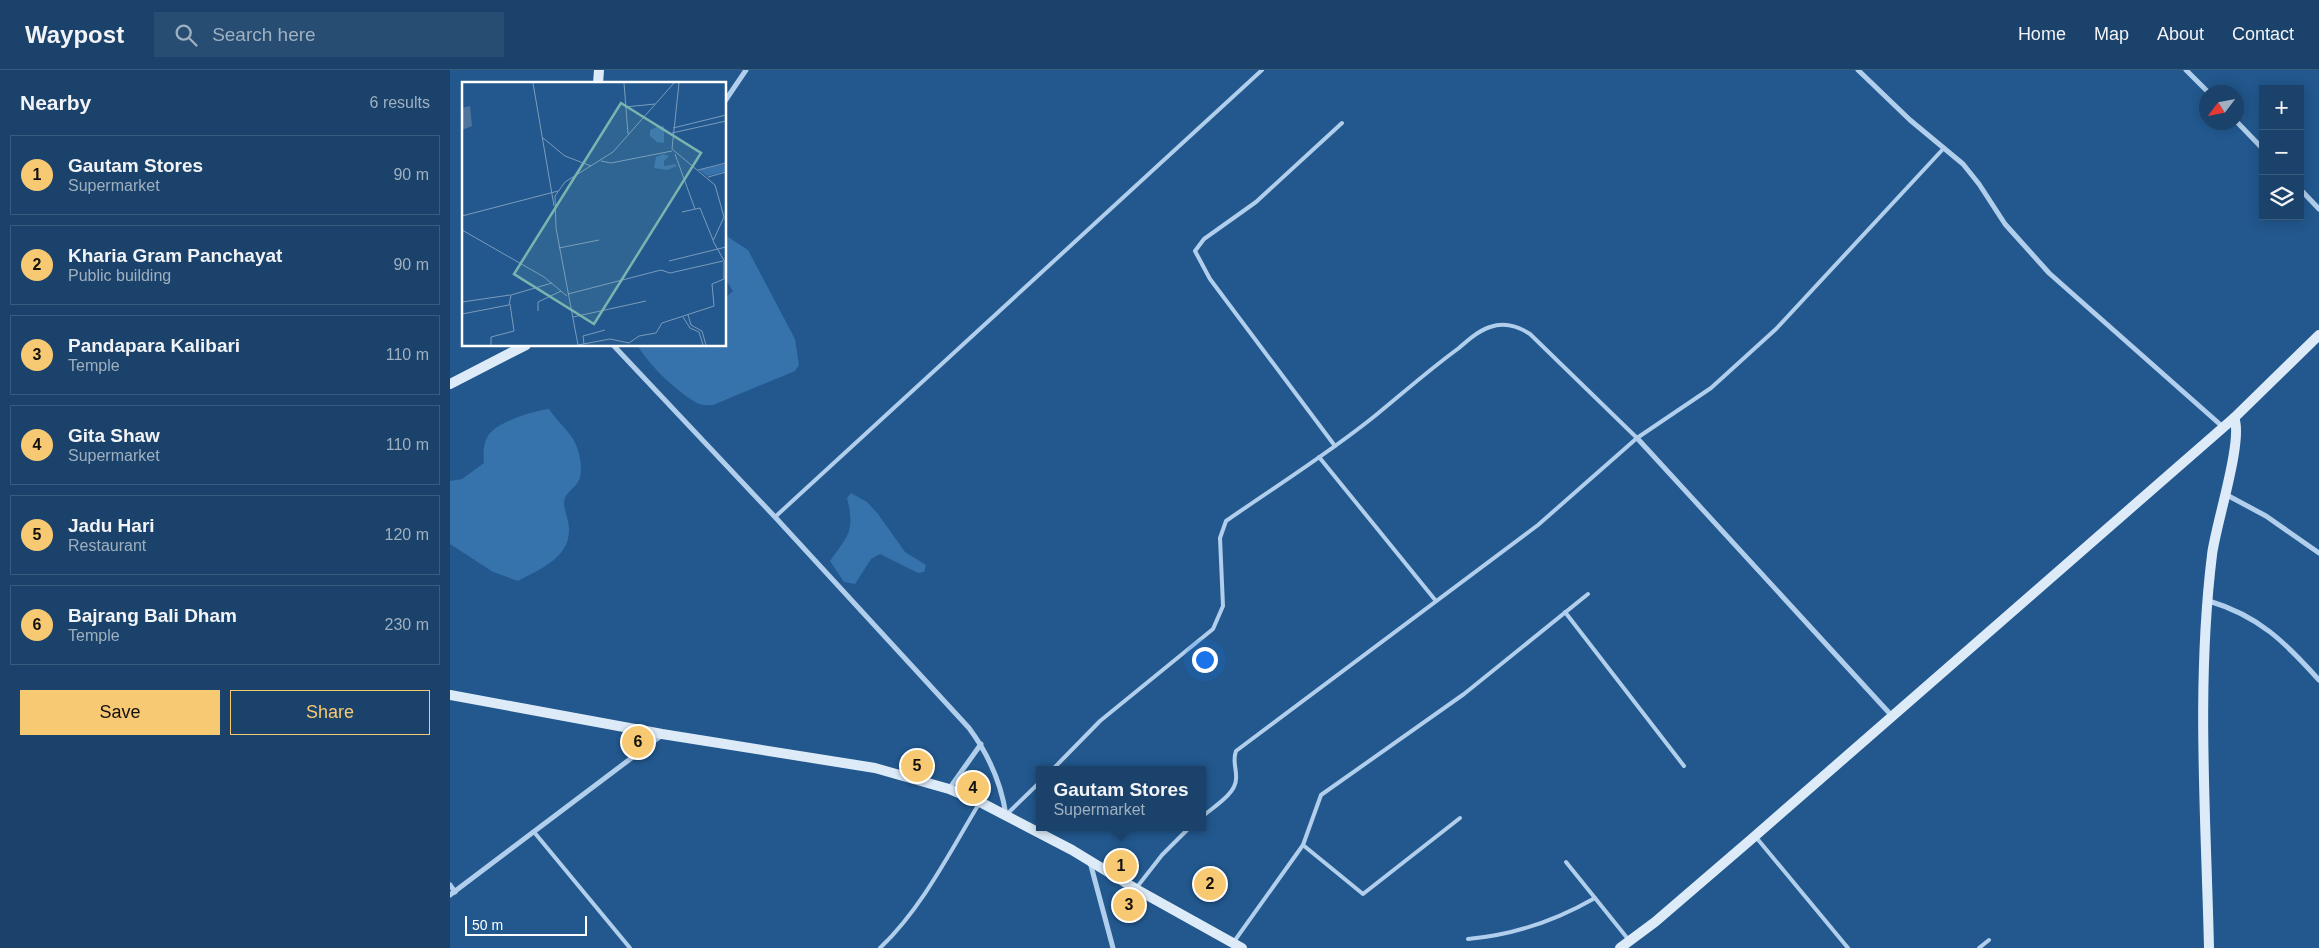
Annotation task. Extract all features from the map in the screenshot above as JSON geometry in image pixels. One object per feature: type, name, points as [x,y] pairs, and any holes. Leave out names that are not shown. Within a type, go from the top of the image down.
[{"type":"main road","points":[[1620,948],[1755,836],[2224,428],[2319,335]]},
{"type":"main road","points":[[450,384],[524,346]]},
{"type":"main road","points":[[2209,948],[2202,692],[2212,554],[2234,448],[2236,427],[2234,418]]},
{"type":"main road","points":[[450,695],[662,734],[875,768],[950,789],[1006,815],[1242,948]]},
{"type":"street","points":[[726,99],[746,70]]},
{"type":"street","points":[[1858,70],[1910,120],[1963,164],[1979,184],[2005,224],[2049,273],[2224,428]]},
{"type":"street","points":[[2186,70],[2201,85]]},
{"type":"street","points":[[2244,130],[2259,145]]},
{"type":"street","points":[[2304,193],[2319,209]]},
{"type":"street","points":[[614,346],[775,517],[969,728],[981,744],[999,783],[1006,815]]},
{"type":"street","points":[[1637,438],[1893,716]]},
{"type":"street","points":[[2224,494],[2266,516],[2319,553]]},
{"type":"street","points":[[2209,601],[2230,607],[2260,623],[2319,680]]},
{"type":"street","points":[[450,895],[662,734]]},
{"type":"street","points":[[950,789],[981,744]]},
{"type":"street","points":[[1090,861],[1114,948]]},
{"type":"street","points":[[450,885],[455,892]]},
{"type":"lane","points":[[775,517],[1262,70]]},
{"type":"lane","points":[[1335,446],[1210,279],[1195,251],[1204,239],[1256,202],[1342,123]]},
{"type":"lane","points":[[1206,814],[1232,791],[1236,784],[1233,760],[1236,751],[1538,525],[1637,438],[1711,388],[1776,329],[1944,148]]},
{"type":"lane","points":[[1056,766],[1100,721],[1213,629],[1223,606],[1220,538],[1226,521],[1335,446],[1476,334],[1499,324],[1515,326],[1530,334],[1637,438]]},
{"type":"lane","points":[[1318,457],[1436,601]]},
{"type":"lane","points":[[1233,943],[1303,845],[1321,795],[1464,694],[1588,594]]},
{"type":"lane","points":[[1565,612],[1684,766]]},
{"type":"lane","points":[[1006,815],[1036,786]]},
{"type":"lane","points":[[880,948],[909,914],[942,865],[980,802]]},
{"type":"lane","points":[[1303,845],[1363,894],[1460,818]]},
{"type":"lane","points":[[1136,889],[1162,855],[1186,831]]},
{"type":"lane","points":[[534,832],[630,948]]},
{"type":"lane","points":[[1755,836],[1848,948]]},
{"type":"lane","points":[[1566,862],[1630,941]]},
{"type":"lane","points":[[1468,939],[1526,929],[1573,911],[1595,898]]},
{"type":"lane","points":[[1979,948],[1989,940]]},
{"type":"shaded area","points":[[726,236],[748,250],[795,339],[799,365],[795,371],[713,405],[703,405],[689,398],[672,385],[638,346],[726,346],[726,297],[733,291],[726,280]]},
{"type":"shaded area","points":[[549,409],[575,443],[579,453],[581,471],[578,483],[566,495],[564,502],[569,529],[568,539],[564,548],[552,562],[518,581],[493,572],[450,544],[450,481],[462,479],[484,463],[486,439],[492,431],[507,422],[525,415]]},
{"type":"shaded area","points":[[851,493],[867,502],[878,514],[905,552],[926,565],[924,572],[918,573],[880,554],[871,559],[855,584],[844,582],[830,561],[849,532],[850,518],[847,498]]},
{"type":"place","name":"Bajrang Bali Dham","points":[[638,742]]},
{"type":"place","name":"Jadu Hari","points":[[917,766]]},
{"type":"place","name":"Gita Shaw","points":[[973,788]]},
{"type":"place","name":"Gautam Stores","points":[[1121,866]]},
{"type":"place","name":"Kharia Gram Panchayat","points":[[1210,884]]},
{"type":"place","name":"Pandapara Kalibari","points":[[1129,905]]}]
